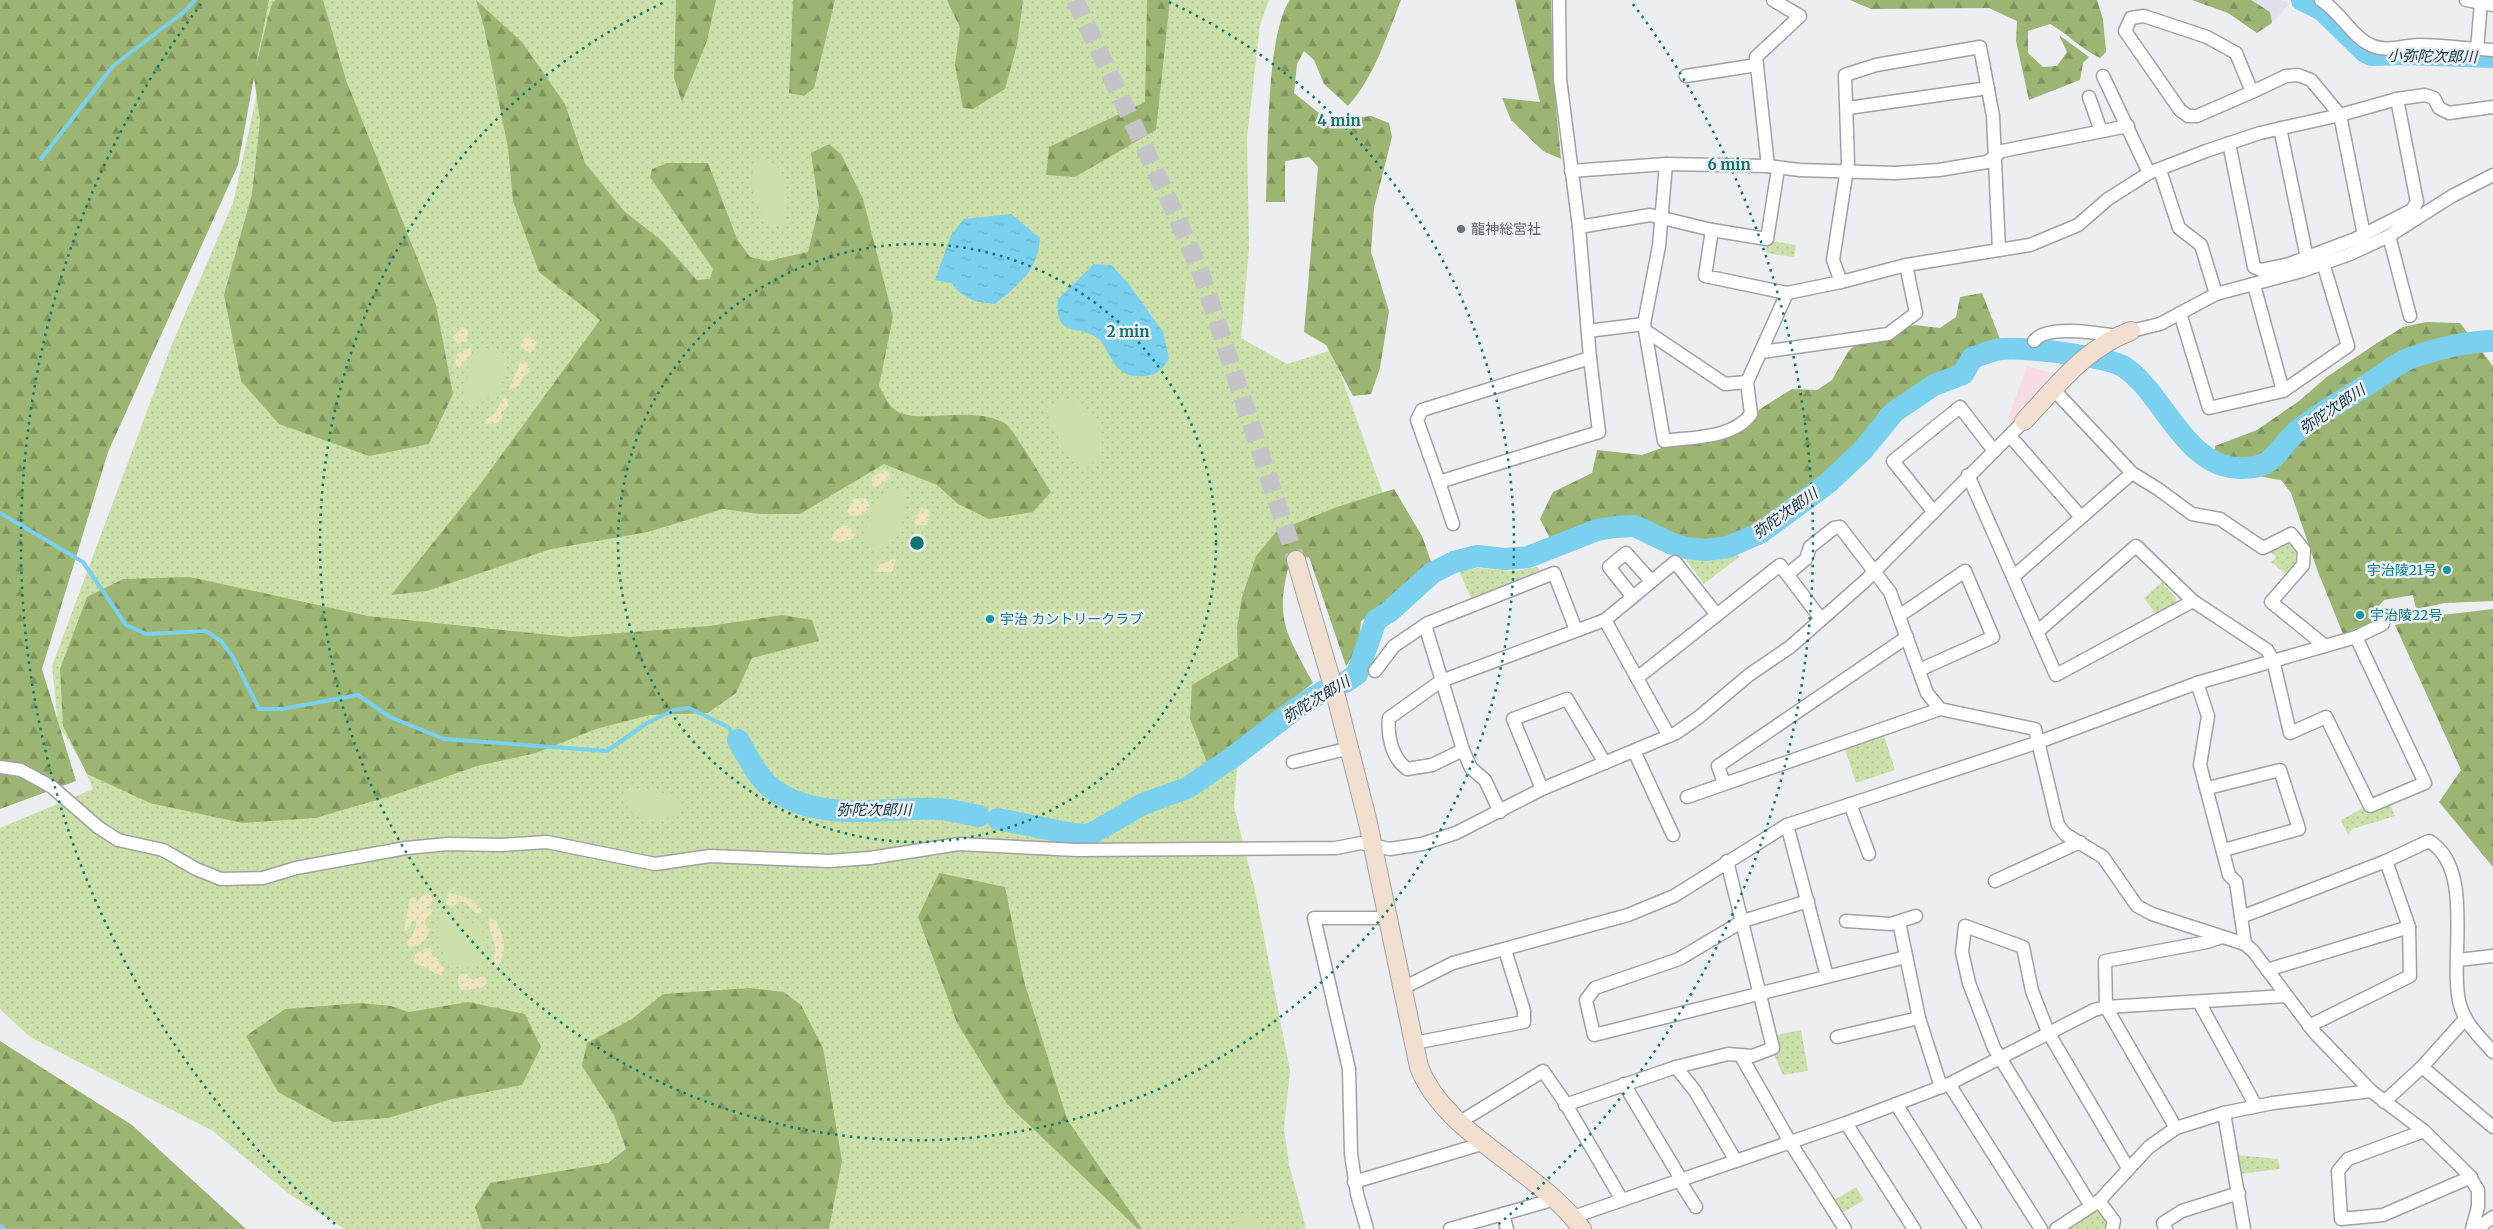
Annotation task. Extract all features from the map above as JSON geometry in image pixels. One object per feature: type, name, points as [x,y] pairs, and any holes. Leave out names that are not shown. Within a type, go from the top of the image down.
[{"type":"street","points":[[1439,482],[1599,432],[1578,226],[1560,79],[1559,0]]},
{"type":"street","points":[[1578,226],[1650,215],[1712,230],[1767,239],[1773,168],[1756,57],[1800,16],[1773,0]]},
{"type":"street","points":[[2321,0],[2332,8],[2359,37],[2373,46],[2382,48],[2418,45],[2493,50]]},
{"type":"street","points":[[2466,0],[2487,4],[2477,49]]},
{"type":"street","points":[[2252,92],[2236,53],[2224,46],[2207,37],[2144,16],[2131,18],[2127,22],[2125,32],[2180,110],[2188,116],[2197,116],[2252,92],[2286,76],[2298,75],[2311,80],[2340,115],[2364,235]]},
{"type":"street","points":[[1841,282],[1833,260],[1849,154],[1845,75],[1876,65],[1980,48],[1993,116],[1999,250]]},
{"type":"street","points":[[1686,76],[1757,65]]},
{"type":"street","points":[[2103,76],[2154,172],[2179,228],[2201,244],[2216,294]]},
{"type":"street","points":[[1848,108],[1988,88]]},
{"type":"street","points":[[1712,230],[1705,276],[1787,292],[1841,282],[1906,265],[2030,245],[2078,225],[2108,199],[2154,172],[2229,143],[2280,128],[2340,115],[2397,99],[2425,95],[2434,98],[2439,108],[2449,113],[2493,107]]},
{"type":"street","points":[[2089,97],[2100,131]]},
{"type":"street","points":[[2229,143],[2254,267],[2261,270],[2307,258],[2364,235],[2412,210],[2417,202],[2397,99]]},
{"type":"street","points":[[1571,171],[1666,164],[1847,173],[1895,173],[1939,170],[1987,162],[2002,152],[2128,126]]},
{"type":"street","points":[[2280,128],[2307,258]]},
{"type":"street","points":[[1666,164],[1662,217],[1645,328],[1664,441],[1726,432],[1736,428],[1750,414],[1747,382],[1762,352],[1787,292]]},
{"type":"street","points":[[0,767],[21,770],[52,787],[98,827],[118,840],[163,850],[196,869],[221,879],[263,878],[306,866],[406,848],[448,844],[501,846],[547,842],[655,864],[710,856],[829,861],[870,858],[958,844],[1077,850],[1336,848],[1361,843],[1390,849],[1422,844],[1456,833],[1542,790],[1669,736],[1699,718],[1749,675],[1790,647],[1876,571],[1968,475],[2010,436],[2059,383],[2100,345],[2125,333],[2160,324],[2216,294],[2323,263],[2389,236],[2452,196],[2493,175]]},
{"type":"street","points":[[2389,236],[2410,316]]},
{"type":"street","points":[[2180,312],[2209,408],[2283,391],[2348,346],[2323,263]]},
{"type":"street","points":[[1762,352],[1888,334],[1916,313],[1906,265]]},
{"type":"street","points":[[2254,284],[2283,391]]},
{"type":"street","points":[[1588,331],[1645,328],[1725,384],[1747,382]]},
{"type":"street","points":[[2034,341],[2038,335],[2050,332],[2125,333]]},
{"type":"street","points":[[1453,524],[1417,420],[1422,410],[1590,358]]},
{"type":"street","points":[[2059,383],[2132,473],[2192,514],[2220,519],[2262,548],[2291,534],[2304,550],[2303,565],[2271,602],[2324,645]]},
{"type":"street","points":[[1933,511],[1892,461],[1960,407],[1994,451]]},
{"type":"street","points":[[2010,436],[2081,517]]},
{"type":"street","points":[[2013,576],[2132,473]]},
{"type":"street","points":[[1968,475],[2056,675],[2193,601]]},
{"type":"street","points":[[1788,574],[1806,559],[1810,547],[1834,528],[1840,527],[1876,571],[1890,592],[1927,693],[1940,709]]},
{"type":"street","points":[[2037,632],[2136,546],[2193,601],[2267,650],[2273,660],[2290,733],[2326,718],[2370,806],[2425,783],[2356,636]]},
{"type":"street","points":[[1632,596],[1609,567],[1626,553],[1651,581]]},
{"type":"street","points":[[1296,560],[1350,748],[1373,846],[1414,1042],[1425,1082],[1438,1102],[1551,1196],[1577,1223],[1622,1200],[1846,1123],[1945,1085],[2094,1010],[2106,1007],[2286,996]]},
{"type":"street","points":[[1463,750],[1432,765],[1407,769],[1398,762],[1388,730],[1389,718],[1441,681],[1605,620],[1675,562],[1716,615]]},
{"type":"street","points":[[1637,678],[1780,564],[1821,619]]},
{"type":"street","points":[[1899,616],[1964,571],[1993,637],[1919,670]]},
{"type":"street","points":[[1375,671],[1394,646],[1425,625],[1554,574],[1576,630]]},
{"type":"street","points":[[1605,620],[1669,736]]},
{"type":"street","points":[[1403,988],[1453,963],[1628,915],[1674,896],[1787,825],[2039,742],[2197,683],[2356,636],[2383,624]]},
{"type":"street","points":[[1425,625],[1463,750],[1471,768],[1485,780],[1500,812]]},
{"type":"street","points":[[1724,783],[1718,766],[1907,637]]},
{"type":"street","points":[[2197,683],[2208,716],[2200,765],[2208,788],[2229,876],[2236,882],[2245,944]]},
{"type":"street","points":[[1542,790],[1513,719],[1566,699],[1605,763]]},
{"type":"street","points":[[1686,797],[1940,709],[2035,729],[2058,825],[2065,834],[2103,857],[2137,906],[2152,914],[2245,944],[2309,1026],[2371,1091],[2424,1131],[2471,1177],[2478,1190],[2478,1207],[2472,1227],[2482,1225],[2493,1217]]},
{"type":"street","points":[[1293,762],[1350,748]]},
{"type":"street","points":[[1634,751],[1673,834]]},
{"type":"street","points":[[2208,788],[2280,770],[2299,829],[2224,850]]},
{"type":"street","points":[[1850,804],[1869,854]]},
{"type":"street","points":[[1787,825],[1827,976]]},
{"type":"street","points":[[2242,917],[2386,861],[2429,841],[2439,847],[2447,860],[2453,881],[2458,920],[2456,974],[2465,1019],[2493,1052]]},
{"type":"street","points":[[1994,881],[2080,842]]},
{"type":"street","points":[[1566,1104],[1676,1067],[1728,1054],[1752,1056],[1773,1048],[1727,861]]},
{"type":"street","points":[[2309,1026],[2410,976],[2409,927],[2386,861]]},
{"type":"street","points":[[1808,901],[1743,921],[1679,959],[1595,988],[1586,1000],[1594,1035],[1906,957]]},
{"type":"street","points":[[1846,921],[1891,924],[1916,916]]},
{"type":"street","points":[[1367,1229],[1354,1182],[1351,1154],[1349,1069],[1314,918],[1388,918]]},
{"type":"street","points":[[1899,922],[1920,1018],[1945,1085],[2041,1229]]},
{"type":"street","points":[[2112,1229],[2114,1220],[2095,1203],[1994,1048],[1969,983],[1962,952],[1964,926],[2023,946],[2032,991],[2048,1032],[2128,1168]]},
{"type":"street","points":[[2267,970],[2409,927]]},
{"type":"street","points":[[2176,1128],[2106,1007],[2105,961],[2207,942],[2222,937]]},
{"type":"street","points":[[1414,1042],[1524,1022],[1524,1012],[1505,950]]},
{"type":"street","points":[[2458,960],[2493,956]]},
{"type":"street","points":[[2199,1002],[2256,1106]]},
{"type":"street","points":[[1837,1037],[1920,1018]]},
{"type":"street","points":[[2384,1102],[2422,1067],[2465,1019]]},
{"type":"street","points":[[1741,1056],[1790,1142],[1845,1229]]},
{"type":"street","points":[[1676,1067],[1695,1090],[1736,1161]]},
{"type":"street","points":[[2422,1067],[2493,1127]]},
{"type":"street","points":[[1460,1122],[1543,1071],[1566,1104],[1622,1200]]},
{"type":"street","points":[[1624,1084],[1696,1207]]},
{"type":"street","points":[[2056,1229],[2095,1203],[2149,1147],[2176,1128],[2224,1113],[2256,1106],[2371,1091]]},
{"type":"street","points":[[1896,1104],[1975,1229]]},
{"type":"street","points":[[2224,1113],[2244,1229]]},
{"type":"street","points":[[1846,1123],[1914,1229]]},
{"type":"street","points":[[2424,1131],[2348,1159],[2338,1171],[2341,1219],[2383,1216],[2471,1177]]},
{"type":"street","points":[[1354,1182],[1485,1143]]},
{"type":"street","points":[[2166,1229],[2163,1223],[2182,1211],[2239,1193]]},
{"type":"street","points":[[1450,1229],[1545,1202],[1551,1196]]},
{"type":"street","points":[[1503,1214],[1507,1229]]},
{"type":"shaded area","points":[[2203,0],[2280,0],[2290,3],[2274,21]]},
{"type":"shaded area","points":[[2027,366],[2049,372],[2046,387],[2012,425],[2008,419]]},
{"type":"green space","points":[[0,0],[269,0],[256,65],[271,6],[275,0],[323,0],[346,80],[436,305],[453,394],[429,444],[369,456],[279,424],[241,381],[224,295],[252,194],[260,121],[254,77],[238,165],[108,452],[42,669],[76,781],[0,809]]},
{"type":"green space","points":[[267,0],[1269,0],[1260,25],[1247,138],[1249,249],[1241,338],[1287,364],[1332,350],[1386,502],[1278,543],[1242,712],[1234,806],[1256,895],[1290,1071],[1284,1129],[1289,1164],[1306,1229],[345,1229],[289,1194],[213,1131],[30,1037],[0,1009],[0,828],[93,789],[82,763],[58,724],[52,666],[172,344],[233,203],[257,94],[263,5]]},
{"type":"green space","points":[[476,0],[522,42],[565,104],[585,163],[624,211],[661,240],[697,280],[710,279],[713,269],[650,177],[652,169],[667,163],[708,163],[737,239],[750,257],[768,261],[808,252],[819,207],[811,153],[829,144],[841,154],[863,199],[893,317],[879,386],[888,402],[894,409],[903,414],[916,416],[977,415],[992,418],[1006,424],[1051,492],[1033,512],[989,519],[958,504],[937,485],[884,464],[800,514],[760,514],[723,509],[648,532],[551,549],[427,591],[391,595],[478,487],[600,320],[539,272],[513,201],[508,148],[484,27]]},
{"type":"green space","points":[[676,0],[716,0],[707,41],[682,102],[674,78]]},
{"type":"green space","points":[[793,0],[835,0],[814,88],[804,96],[789,93]]},
{"type":"green space","points":[[947,0],[1023,0],[1017,45],[1005,89],[973,109],[963,108],[955,65],[960,28]]},
{"type":"green space","points":[[1147,0],[1170,0],[1156,130],[1075,177],[1046,175],[1049,147],[1145,102]]},
{"type":"green space","points":[[1290,0],[1401,0],[1373,69],[1348,106],[1324,84],[1314,60],[1304,51],[1297,64],[1294,93],[1329,121],[1371,116],[1389,123],[1392,137],[1374,208],[1371,252],[1389,311],[1380,368],[1371,394],[1353,396],[1326,345],[1304,332],[1318,167],[1309,157],[1285,161],[1285,202],[1266,202],[1272,66],[1282,16]]},
{"type":"green space","points":[[1515,0],[1551,0],[1553,77],[1561,159],[1543,151],[1511,120],[1502,98],[1540,102]]},
{"type":"green space","points":[[1850,0],[2097,0],[2103,19],[2106,52],[2100,58],[2050,24],[2028,31],[2028,53],[2043,67],[2057,66],[2067,52],[2059,35],[2089,57],[2083,63],[2080,80],[2029,100],[2016,41],[2017,21],[1989,8],[1871,9]]},
{"type":"green space","points":[[2192,0],[2251,0],[2270,12],[2272,23],[2257,33],[2228,13]]},
{"type":"green space","points":[[765,159],[773,163],[779,170],[784,177],[786,187],[788,206],[785,223],[775,227],[762,214],[754,198],[752,181],[755,163]]},
{"type":"green space","points":[[1772,241],[1796,245],[1794,257],[1766,253],[1767,243]]},
{"type":"green space","points":[[1982,293],[2000,339],[1970,350],[1958,369],[1920,386],[1881,410],[1856,449],[1795,500],[1754,528],[1715,543],[1677,539],[1642,521],[1603,524],[1551,540],[1540,519],[1553,492],[1592,473],[1597,450],[1642,455],[1670,445],[1735,435],[1760,409],[1792,389],[1817,390],[1832,380],[1848,352],[1863,336],[1915,325],[1940,328],[1956,317],[1960,297]]},
{"type":"green space","points":[[2426,322],[2460,323],[2493,366],[2493,601],[2445,603],[2416,609],[2413,595],[2384,600],[2377,608],[2378,620],[2343,634],[2318,572],[2291,493],[2281,480],[2263,477],[2228,464],[2214,453],[2215,446],[2257,430],[2299,401],[2328,376],[2377,343],[2403,327]]},
{"type":"green space","points":[[486,348],[507,354],[506,372],[495,392],[473,407],[466,401],[468,371],[475,357]]},
{"type":"green space","points":[[1070,400],[1092,412],[1101,434],[1098,459],[1086,469],[1061,442],[1049,417],[1047,408],[1056,401]]},
{"type":"green space","points":[[1394,489],[1422,536],[1432,564],[1391,600],[1361,621],[1358,648],[1346,666],[1309,557],[1290,561],[1283,598],[1285,625],[1313,683],[1208,765],[1190,719],[1192,685],[1238,657],[1237,627],[1242,597],[1256,556],[1277,531],[1337,507]]},
{"type":"green space","points":[[885,491],[906,491],[905,510],[896,534],[891,541],[876,553],[870,547],[866,531],[871,514]]},
{"type":"green space","points":[[2284,543],[2294,544],[2296,553],[2295,563],[2286,574],[2271,562],[2276,557],[2268,550]]},
{"type":"green space","points":[[1734,550],[1739,557],[1704,584],[1681,553],[1723,554]]},
{"type":"green space","points":[[1537,567],[1540,570],[1471,598],[1459,571],[1478,568],[1514,571]]},
{"type":"green space","points":[[190,577],[368,616],[570,637],[709,626],[782,615],[812,620],[819,641],[752,658],[736,693],[708,713],[650,715],[596,729],[536,753],[477,766],[391,796],[315,818],[242,823],[150,803],[87,774],[63,726],[60,669],[87,597],[123,579]]},
{"type":"green space","points":[[2162,582],[2176,598],[2175,607],[2158,617],[2144,598]]},
{"type":"green space","points":[[2493,609],[2493,867],[2439,802],[2461,770],[2395,625],[2425,617]]},
{"type":"green space","points":[[1884,736],[1895,770],[1856,783],[1845,749]]},
{"type":"green space","points":[[642,788],[669,795],[681,808],[670,817],[662,819],[646,819],[638,816],[627,807],[625,794],[632,789]]},
{"type":"green space","points":[[2390,804],[2395,816],[2352,829],[2348,835],[2341,820],[2363,808],[2366,814]]},
{"type":"green space","points":[[939,873],[1005,887],[1024,981],[1067,1119],[1142,1229],[1138,1229],[1007,1104],[957,1023],[918,917]]},
{"type":"green space","points":[[457,914],[477,926],[481,930],[486,942],[487,958],[474,966],[462,968],[452,964],[440,946],[438,925],[443,916]]},
{"type":"green space","points":[[750,988],[784,992],[801,1005],[823,1048],[842,1161],[829,1229],[482,1229],[475,1207],[490,1183],[608,1163],[626,1149],[614,1115],[582,1066],[587,1043],[632,1019],[663,994]]},
{"type":"green space","points":[[468,1002],[525,1014],[541,1047],[522,1085],[452,1099],[388,1118],[333,1122],[278,1092],[246,1036],[285,1009],[361,1003],[391,1006],[409,1012]]},
{"type":"green space","points":[[1801,1030],[1808,1071],[1783,1075],[1774,1055],[1778,1048],[1777,1035]]},
{"type":"green space","points":[[0,1041],[132,1125],[246,1229],[0,1229]]},
{"type":"green space","points":[[2236,1155],[2278,1159],[2280,1169],[2239,1174]]},
{"type":"green space","points":[[1856,1187],[1864,1200],[1842,1213],[1834,1200]]},
{"type":"green space","points":[[2101,1211],[2108,1229],[2066,1229],[2090,1213]]},
{"type":"green space","points":[[1241,1213],[1256,1218],[1262,1229],[1236,1229],[1236,1219]]},
{"type":"sand","points":[[463,327],[468,331],[467,341],[457,344],[453,337]]},
{"type":"sand","points":[[527,334],[537,343],[534,350],[529,353],[520,346]]},
{"type":"sand","points":[[470,348],[472,353],[459,368],[455,364],[457,354]]},
{"type":"sand","points":[[521,361],[526,362],[530,372],[523,377],[519,386],[510,389],[510,386]]},
{"type":"sand","points":[[504,398],[507,398],[508,407],[501,412],[502,419],[497,423],[485,424],[486,419],[494,414]]},
{"type":"sand","points":[[883,470],[889,472],[890,478],[876,487],[872,486],[872,478]]},
{"type":"sand","points":[[857,498],[866,499],[869,509],[860,515],[851,516],[847,512],[853,500]]},
{"type":"sand","points":[[921,508],[927,509],[930,513],[927,525],[916,525],[914,522]]},
{"type":"sand","points":[[842,526],[848,526],[855,534],[853,539],[839,542],[831,540],[834,532]]},
{"type":"sand","points":[[893,559],[896,560],[892,572],[875,572],[879,565]]},
{"type":"sand","points":[[449,893],[470,898],[483,911],[482,913],[476,913],[465,902],[458,902],[454,906],[445,904]]},
{"type":"sand","points":[[428,894],[432,897],[433,902],[428,907],[434,911],[425,920],[425,925],[430,929],[424,941],[419,945],[409,948],[407,942],[414,932],[416,921],[413,920],[409,929],[404,931],[409,901],[415,897],[417,903],[422,896]]},
{"type":"sand","points":[[490,918],[496,921],[504,945],[502,958],[495,968],[491,963],[495,944],[489,928]]},
{"type":"sand","points":[[428,947],[433,951],[431,957],[437,957],[439,963],[444,968],[442,975],[424,966],[417,965],[414,961],[415,955]]},
{"type":"sand","points":[[461,974],[467,974],[472,980],[483,976],[487,980],[486,984],[481,988],[462,990],[459,987],[458,977]]},
{"type":"water","points":[[1011,214],[1040,238],[1036,259],[1026,276],[1012,290],[995,304],[974,301],[959,292],[951,283],[935,280],[951,235],[964,219]]},
{"type":"water","points":[[1094,264],[1111,265],[1128,283],[1163,332],[1169,358],[1157,373],[1133,376],[1124,373],[1112,361],[1101,341],[1093,335],[1070,329],[1060,321],[1058,299]]},
{"type":"waterway","points":[[41,159],[113,66],[185,11],[195,0]]},
{"type":"waterway","name":"小弥陀次郎川","points":[[2302,0],[2322,10],[2365,52],[2371,55],[2404,54],[2493,57]]},
{"type":"waterway","name":"弥陀次郎川","points":[[998,819],[1072,834],[1089,835],[1143,804],[1187,788],[1233,757],[1294,710],[1322,692],[1347,681],[1357,674],[1376,620],[1389,612],[1432,573],[1454,562],[1477,556],[1505,559],[1528,557],[1597,530],[1615,527],[1635,526],[1670,543],[1686,548],[1706,550],[1728,547],[1760,533],[1828,483],[1863,450],[1894,412],[1934,385],[1963,374],[1972,358],[1990,351],[2012,349],[2064,353],[2101,359],[2124,367],[2151,393],[2189,443],[2204,456],[2221,465],[2240,468],[2262,465],[2269,461],[2308,422],[2404,361],[2450,347],[2493,341]]},
{"type":"waterway","points":[[0,513],[83,562],[126,625],[146,634],[206,631],[221,641],[233,657],[259,709],[282,709],[358,695],[390,717],[444,739],[607,751],[647,723],[674,710],[689,708],[728,727],[738,740]]},
{"type":"waterway","name":"弥陀次郎川","points":[[738,740],[756,771],[770,787],[789,798],[809,806],[829,810],[851,811],[942,809],[979,816]]},
{"type":"waterway","points":[[0,1226],[5,1229]]},
{"type":"tunnel","points":[[1075,0],[1175,213],[1202,276],[1296,560]]},
{"type":"place","name":"龍神総宮社","points":[[1461,229]]},
{"type":"place","name":"宇治陵21号","points":[[2447,570]]},
{"type":"place","name":"宇治陵22号","points":[[2360,615]]},
{"type":"place","name":"宇治 カントリークラブ","points":[[990,619]]}]
